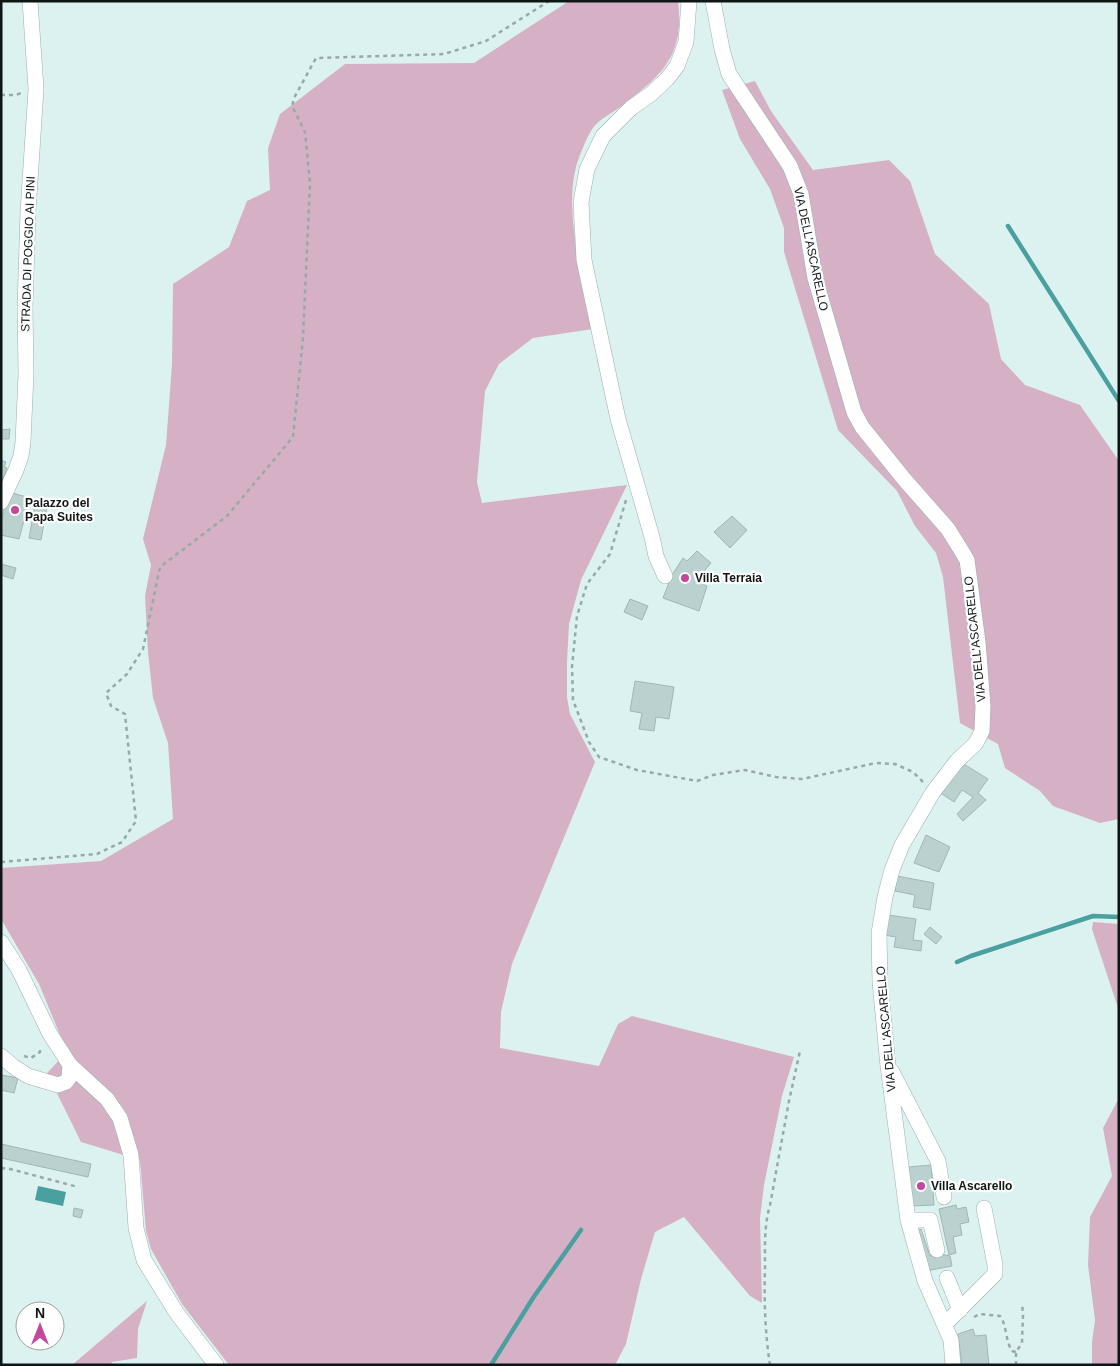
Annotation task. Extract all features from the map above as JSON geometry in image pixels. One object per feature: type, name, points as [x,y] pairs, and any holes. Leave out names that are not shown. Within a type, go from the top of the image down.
[{"type":"street","name":"STRADA DI POGGIO AI PINI","points":[[1,502],[16,470],[23,442],[26,374],[25,306],[28,212],[36,86],[30,1]]},
{"type":"street","points":[[665,576],[656,556],[618,419],[584,260],[581,202],[587,169],[603,136],[632,108],[651,94],[678,66],[686,42],[689,1]]},
{"type":"street","name":"VIA DELL'ASCARELLO","points":[[713,1],[719,36],[730,74],[790,166],[801,194],[815,278],[854,412],[862,427],[948,529],[967,560],[978,642],[983,706],[982,731],[976,743],[957,761],[933,792],[902,845],[892,870],[879,933],[880,982],[888,1066],[908,1220],[925,1281],[952,1340],[953,1365]]},
{"type":"street","points":[[1,942],[18,970],[50,1034],[70,1065],[107,1099],[120,1118],[131,1155],[136,1228],[144,1260],[176,1312],[216,1365]]},
{"type":"street","points":[[1,1056],[28,1076],[58,1085],[66,1082],[69,1078],[70,1065]]},
{"type":"street","points":[[888,1066],[938,1162],[944,1197]]},
{"type":"street","points":[[945,1324],[966,1314],[994,1274],[995,1265],[984,1208]]},
{"type":"street","points":[[908,1220],[930,1220],[937,1250]]},
{"type":"street","points":[[947,1278],[966,1314]]},
{"type":"path","points":[[1,862],[97,854],[122,842],[136,821],[125,714],[111,706],[106,693],[127,674],[143,649],[160,567],[227,516],[294,437],[302,338],[310,184],[305,132],[292,106],[294,98],[316,58],[444,54],[486,40],[549,1]]},
{"type":"path","points":[[1,95],[16,95],[36,86]]},
{"type":"path","points":[[626,499],[610,554],[587,584],[577,616],[572,667],[573,700],[589,742],[599,757],[637,770],[697,781],[713,775],[744,770],[776,777],[802,779],[876,763],[895,764],[913,772],[933,792]]},
{"type":"path","points":[[14,1067],[21,1056],[26,1055],[31,1058],[36,1056],[40,1052],[40,1040],[50,1034]]},
{"type":"path","points":[[770,1365],[764,1293],[765,1222],[800,1051]]},
{"type":"path","points":[[1,1168],[10,1168],[78,1187]]},
{"type":"path","points":[[1016,1365],[1016,1352],[1022,1343],[1022,1304]]},
{"type":"path","points":[[966,1314],[1000,1316],[1003,1320],[1008,1344],[1012,1351],[1016,1352]]},
{"type":"shaded area","points":[[569,1],[678,1],[678,37],[674,51],[658,75],[595,125],[586,141],[576,167],[573,185],[573,226],[593,329],[533,338],[499,364],[485,391],[477,482],[482,503],[627,485],[581,580],[569,624],[567,697],[570,714],[595,762],[512,964],[501,1012],[500,1048],[599,1066],[618,1024],[632,1016],[794,1057],[782,1096],[764,1185],[760,1218],[762,1303],[750,1296],[684,1217],[655,1232],[641,1279],[626,1344],[615,1365],[229,1365],[182,1304],[151,1249],[146,1231],[140,1160],[81,1142],[47,1073],[67,1052],[39,984],[1,919],[1,868],[101,861],[173,819],[168,743],[153,698],[148,652],[145,596],[151,565],[143,539],[166,445],[172,364],[173,284],[229,247],[247,201],[270,190],[268,148],[280,114],[345,64],[474,63]]},
{"type":"shaded area","points":[[755,81],[771,111],[813,170],[889,160],[910,181],[935,254],[989,304],[1001,359],[1025,385],[1080,405],[1119,461],[1119,819],[1100,823],[1053,806],[1040,791],[1005,768],[998,744],[960,723],[943,577],[936,553],[915,526],[897,491],[838,430],[784,252],[784,228],[770,189],[740,139],[722,90]]},
{"type":"shaded area","points":[[1093,922],[1119,924],[1119,1026],[1118,1008],[1092,929]]},
{"type":"shaded area","points":[[1119,1098],[1119,1365],[1092,1365],[1092,1342],[1095,1320],[1088,1265],[1090,1217],[1112,1176],[1103,1128]]},
{"type":"shaded area","points":[[147,1301],[138,1329],[137,1358],[112,1362],[111,1365],[72,1365]]},
{"type":"water","points":[[38,1186],[66,1192],[63,1206],[35,1200]]},
{"type":"building","points":[[10,429],[9,439],[1,439],[1,430]]},
{"type":"building","points":[[1,460],[6,462],[4,467],[7,468],[1,484]]},
{"type":"building","name":"Palazzo del Papa Suites","points":[[9,492],[30,498],[19,539],[1,535],[1,521]]},
{"type":"building","points":[[35,505],[47,507],[41,540],[29,538]]},
{"type":"building","points":[[732,516],[747,530],[730,548],[714,532]]},
{"type":"building","name":"Villa Terraia","points":[[697,551],[711,563],[696,581],[707,586],[699,611],[663,598],[672,575],[683,558],[687,561]]},
{"type":"building","points":[[1,564],[16,568],[13,579],[1,575]]},
{"type":"building","points":[[630,599],[648,606],[642,620],[624,612]]},
{"type":"building","points":[[635,681],[674,687],[669,719],[656,717],[654,731],[639,729],[642,713],[630,711]]},
{"type":"building","points":[[962,763],[988,779],[978,793],[986,800],[963,821],[957,814],[973,797],[962,790],[954,802],[939,792]]},
{"type":"building","points":[[926,835],[950,847],[939,872],[914,863]]},
{"type":"building","points":[[897,876],[934,883],[930,910],[913,907],[915,895],[895,891]]},
{"type":"building","points":[[888,915],[916,919],[913,940],[922,941],[921,951],[894,947],[896,937],[884,935]]},
{"type":"building","points":[[930,927],[942,937],[936,944],[924,934]]},
{"type":"building","points":[[1,1075],[18,1078],[14,1093],[1,1090]]},
{"type":"building","points":[[1,1144],[91,1164],[88,1177],[1,1158]]},
{"type":"building","name":"Villa Ascarello","points":[[931,1165],[934,1205],[911,1206],[908,1167]]},
{"type":"building","points":[[956,1205],[957,1209],[966,1207],[969,1222],[960,1224],[962,1235],[953,1237],[956,1253],[949,1255],[939,1209]]},
{"type":"building","points":[[74,1208],[83,1210],[81,1218],[73,1216]]},
{"type":"building","points":[[921,1229],[930,1256],[941,1254],[950,1256],[952,1266],[926,1271],[916,1231]]},
{"type":"building","points":[[973,1329],[975,1336],[986,1335],[989,1365],[962,1365],[958,1334]]},
{"type":"waterway","points":[[1008,226],[1119,401]]},
{"type":"waterway","points":[[957,962],[1093,916],[1119,917]]},
{"type":"waterway","points":[[491,1365],[533,1298],[581,1230]]},
{"type":"place","name":"Palazzo del Papa Suites","points":[[15,510]]},
{"type":"place","name":"Villa Terraia","points":[[685,578]]},
{"type":"place","name":"Villa Ascarello","points":[[921,1186]]}]
